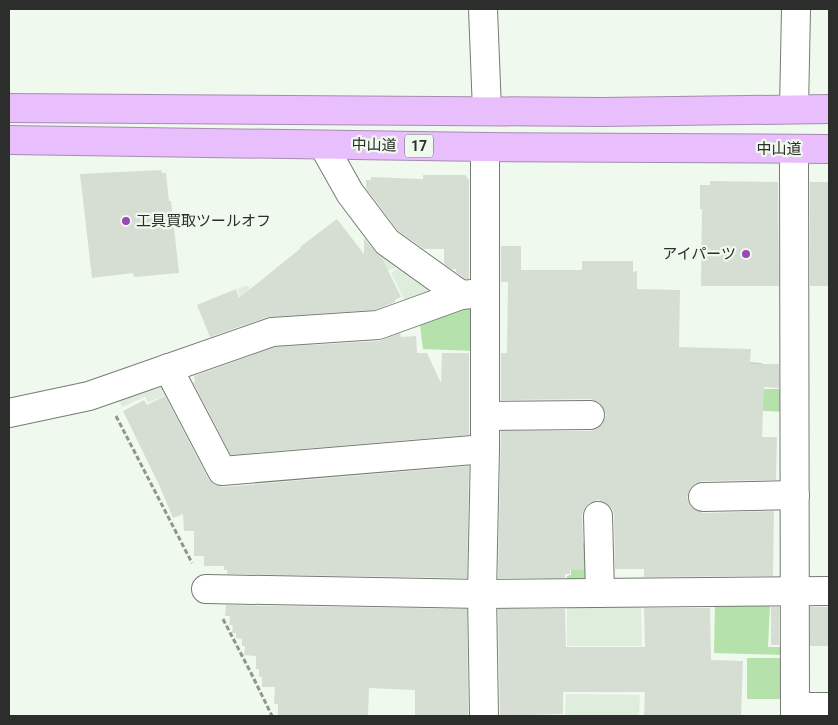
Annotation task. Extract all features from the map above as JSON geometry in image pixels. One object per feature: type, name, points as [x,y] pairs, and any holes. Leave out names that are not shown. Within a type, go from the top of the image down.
[{"type":"highway","points":[[9,108],[602,112],[829,109]]},
{"type":"highway","name":"中山道","points":[[9,140],[485,147],[829,149]]},
{"type":"street","points":[[483,9],[487,111]]},
{"type":"street","points":[[794,109],[796,9]]},
{"type":"street","points":[[323,145],[350,193],[387,242],[472,294]]},
{"type":"street","points":[[484,716],[482,594],[485,449],[484,416],[472,294],[485,147]]},
{"type":"street","points":[[794,149],[795,711],[829,707]]},
{"type":"street","points":[[9,413],[89,396],[272,332],[378,325],[472,294]]},
{"type":"street","points":[[168,368],[222,471],[485,449]]},
{"type":"street","points":[[484,416],[590,415]]},
{"type":"street","points":[[703,497],[795,495]]},
{"type":"street","points":[[598,516],[600,593]]},
{"type":"street","points":[[206,589],[482,594],[829,591]]},
{"type":"path","points":[[103,390],[179,541],[252,675],[272,716]]},
{"type":"shaded area","points":[[374,240],[399,266],[375,276],[380,262],[369,243]]},
{"type":"shaded area","points":[[402,266],[437,290],[405,301],[391,273]]},
{"type":"shaded area","points":[[248,285],[263,325],[246,332],[238,310],[244,308],[237,289]]},
{"type":"shaded area","points":[[163,378],[170,393],[148,403],[145,397],[122,407],[118,399]]},
{"type":"shaded area","points":[[567,602],[641,602],[642,646],[567,646]]},
{"type":"shaded area","points":[[566,694],[640,695],[639,716],[565,716]]},
{"type":"green space","points":[[466,303],[476,310],[474,351],[423,349],[419,317]]},
{"type":"green space","points":[[749,362],[762,363],[761,389],[787,389],[786,412],[747,410]]},
{"type":"green space","points":[[571,543],[589,543],[588,581],[567,581],[567,576],[571,575]]},
{"type":"green space","points":[[715,602],[770,604],[768,647],[784,647],[784,655],[714,653]]},
{"type":"green space","points":[[747,658],[786,658],[785,699],[747,699]]},
{"type":"building","points":[[161,170],[162,173],[166,173],[169,201],[171,201],[179,273],[134,277],[133,273],[92,278],[80,174]]},
{"type":"building","points":[[423,175],[465,175],[469,180],[469,279],[465,279],[456,272],[456,269],[451,269],[444,264],[444,249],[424,249],[398,231],[366,188],[366,180],[371,180],[371,177],[423,179]]},
{"type":"building","points":[[710,181],[778,182],[779,286],[701,286],[702,209],[700,209],[700,185],[710,185]]},
{"type":"building","points":[[810,182],[829,182],[829,286],[810,286]]},
{"type":"building","points":[[337,219],[364,254],[364,238],[382,258],[401,297],[395,300],[395,302],[375,310],[267,317],[210,337],[197,305],[236,289],[239,298]]},
{"type":"building","points":[[501,246],[521,246],[521,270],[582,270],[582,261],[633,261],[633,272],[637,271],[637,289],[680,290],[679,347],[751,349],[750,364],[779,364],[779,388],[764,387],[762,437],[777,437],[776,480],[702,481],[690,489],[687,497],[690,505],[695,510],[703,513],[774,511],[773,576],[644,577],[644,569],[615,569],[614,515],[612,508],[598,500],[589,503],[584,509],[582,516],[584,570],[570,570],[570,574],[565,574],[565,578],[498,578],[501,431],[590,431],[598,428],[603,423],[606,415],[603,407],[598,402],[590,399],[501,400],[501,353],[507,353],[508,282],[501,282]]},
{"type":"building","points":[[400,333],[401,337],[416,336],[417,353],[427,353],[441,383],[442,353],[469,353],[469,435],[231,455],[193,382],[195,382],[194,376],[275,347],[379,341]]},
{"type":"building","points":[[165,396],[208,478],[215,485],[223,487],[469,466],[467,578],[227,574],[224,566],[204,566],[204,556],[194,556],[194,531],[184,531],[183,514],[173,518],[123,411],[144,400],[147,405]]},
{"type":"building","points":[[226,605],[467,609],[468,716],[415,716],[415,690],[369,688],[368,716],[278,716],[278,704],[274,704],[275,687],[262,687],[262,677],[259,677],[259,669],[256,669],[256,656],[244,655],[245,646],[242,646],[242,639],[236,638],[236,633],[232,633],[233,625],[229,625],[230,616],[225,616]]},
{"type":"building","points":[[771,607],[779,607],[779,645],[771,645]]},
{"type":"building","points":[[810,607],[829,607],[829,646],[810,646]]},
{"type":"building","points":[[644,608],[710,608],[711,660],[743,661],[741,715],[644,715],[645,692],[563,692],[563,714],[500,716],[498,609],[565,609],[566,647],[645,647]]},
{"type":"place","name":"工具買取ツールオフ","points":[[126,221]]},
{"type":"place","name":"アイパーツ","points":[[746,254]]}]
